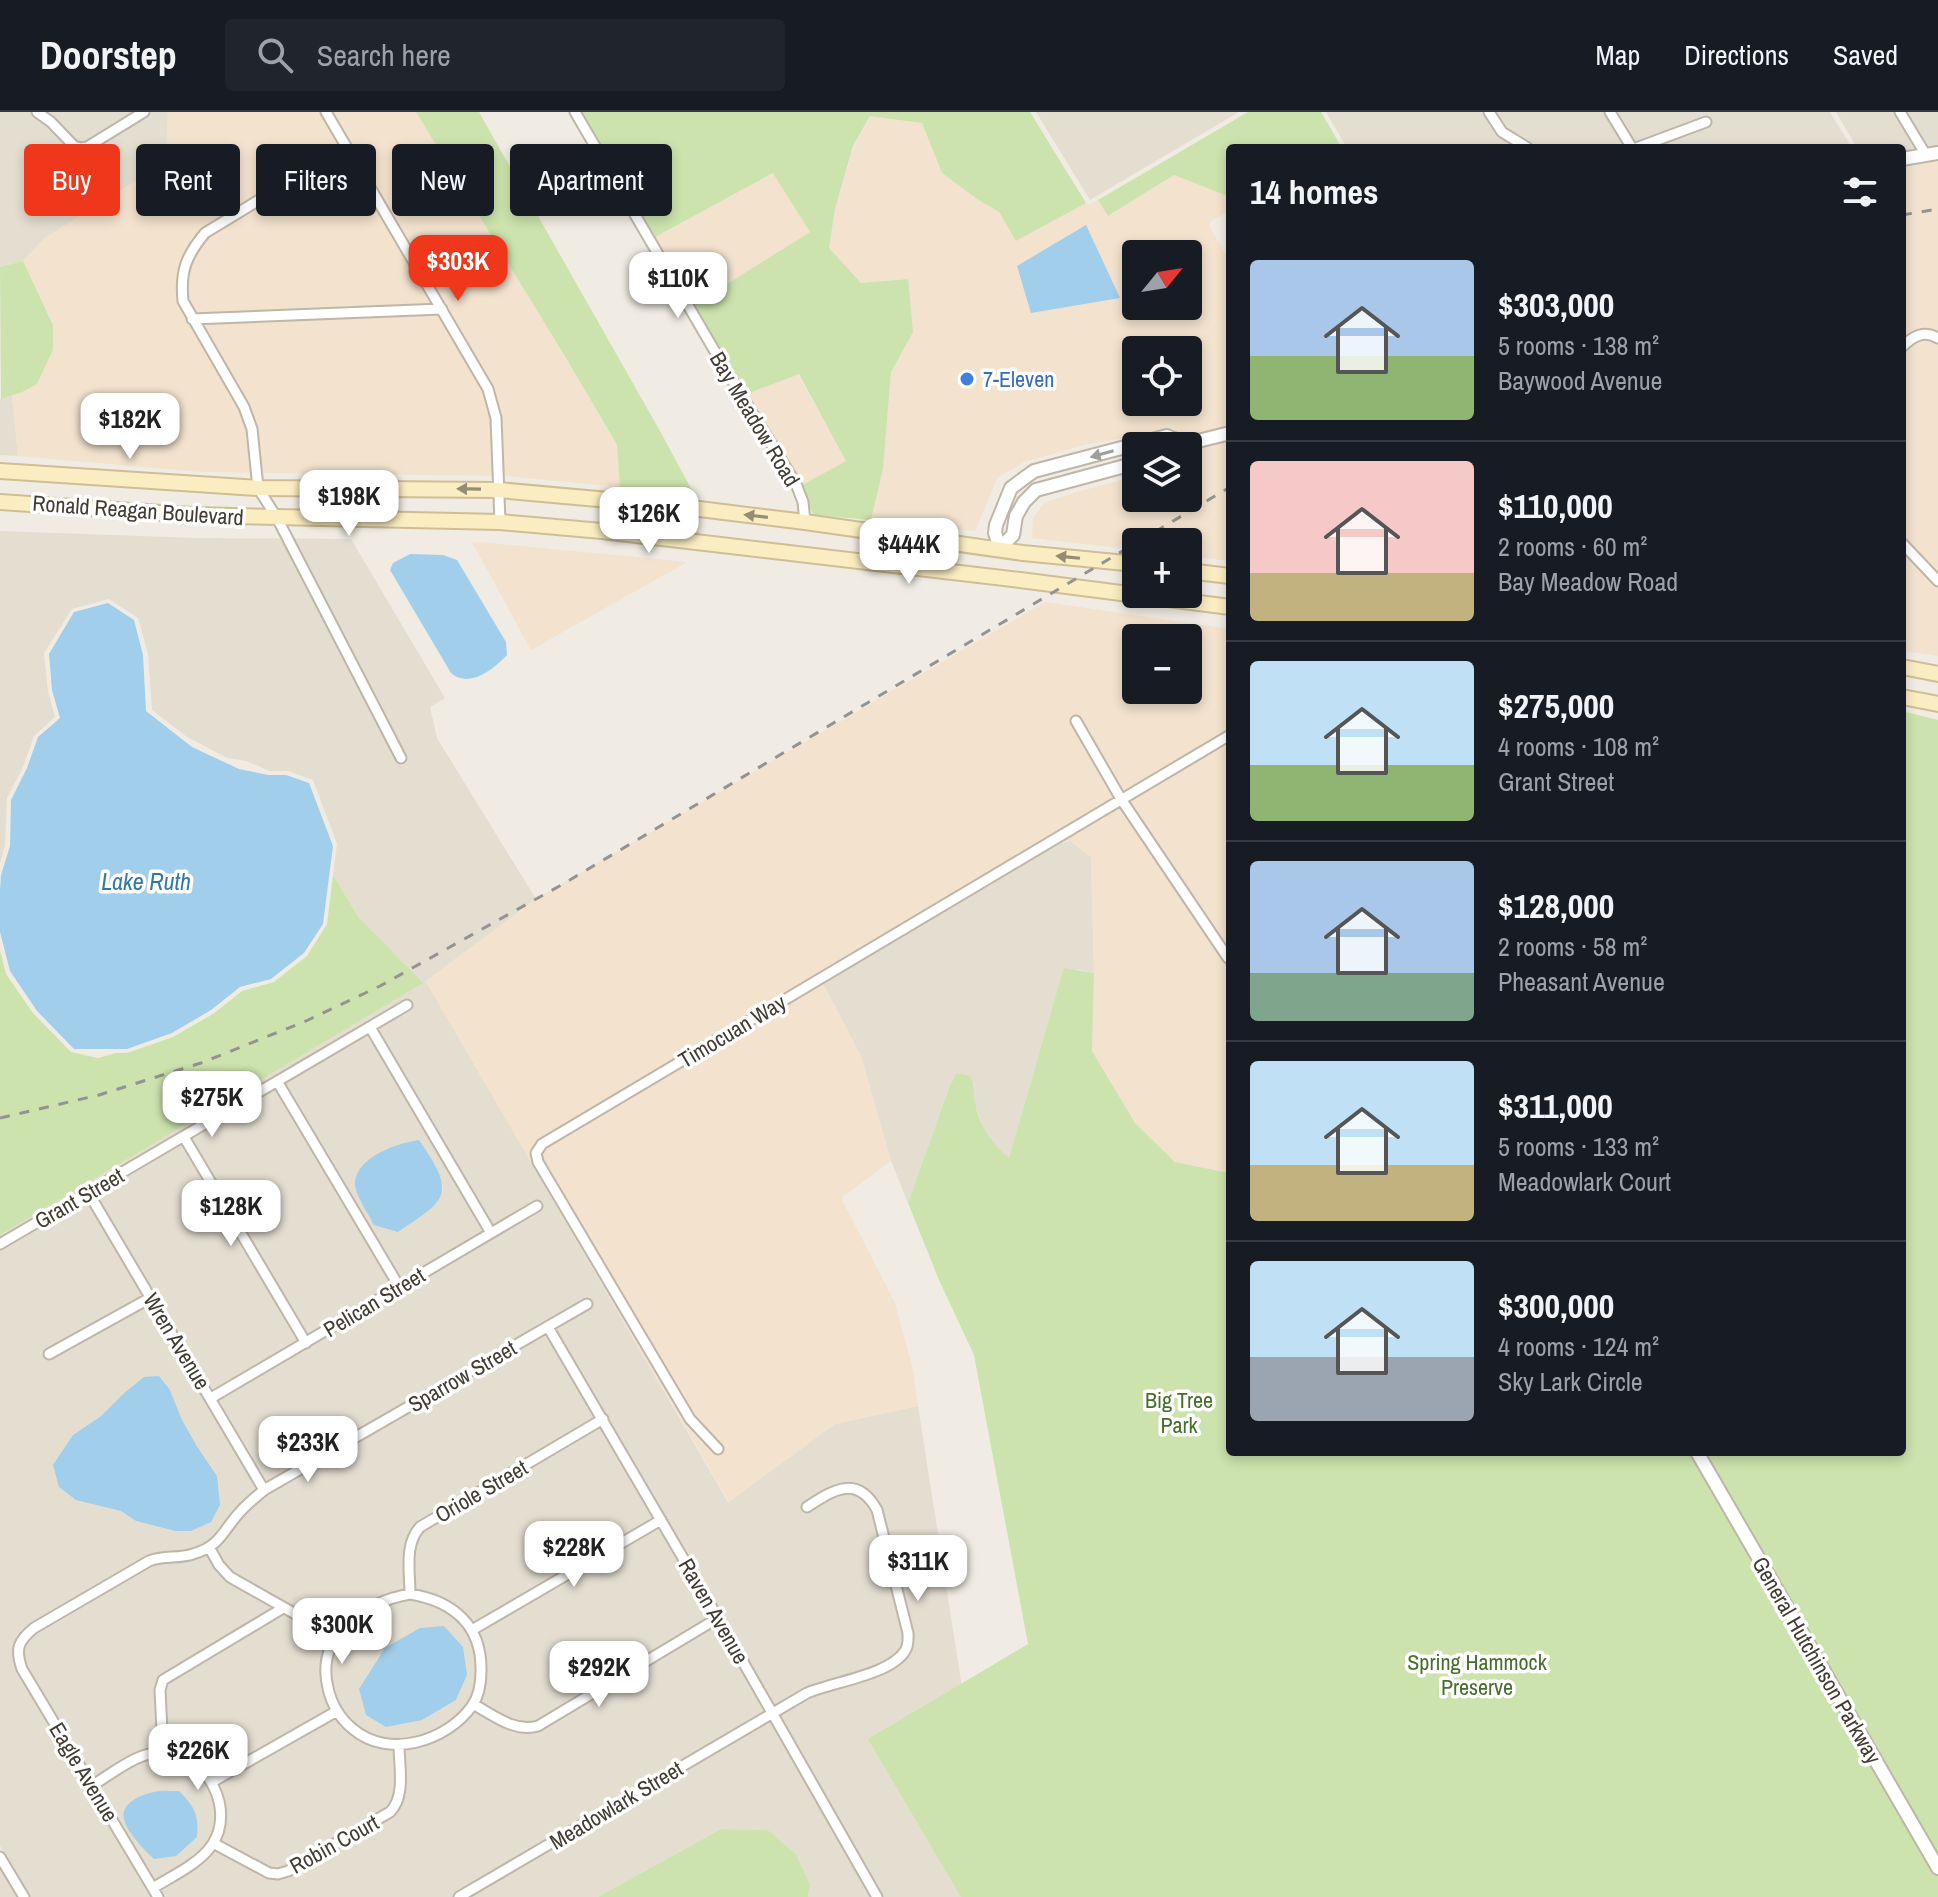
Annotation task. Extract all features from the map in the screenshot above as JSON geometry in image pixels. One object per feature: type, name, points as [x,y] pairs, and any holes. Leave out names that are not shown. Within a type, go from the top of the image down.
[{"type":"main road","name":"Ronald Reagan Boulevard","points":[[0,471],[258,488],[498,490],[601,498],[805,522],[1023,553],[1122,563]]},
{"type":"main road","name":"Ronald Reagan Boulevard","points":[[0,502],[191,515],[500,522],[671,538],[1226,606]]},
{"type":"main road","points":[[997,577],[1000,548]]},
{"type":"main road","points":[[1202,573],[1226,576]]},
{"type":"main road","points":[[1906,668],[1938,674]]},
{"type":"main road","points":[[1906,698],[1938,704]]},
{"type":"street","points":[[37,112],[80,148],[87,147],[144,112]]},
{"type":"street","points":[[326,112],[344,144]]},
{"type":"street","name":"Bay Meadow Road","points":[[575,112],[796,484],[806,512],[805,522]]},
{"type":"street","points":[[1610,112],[1631,144]]},
{"type":"street","points":[[1900,112],[1932,154],[1906,158]]},
{"type":"street","points":[[1492,113],[1502,132],[1522,144]]},
{"type":"street","points":[[1645,144],[1706,122]]},
{"type":"street","points":[[376,198],[488,389],[496,418],[500,522]]},
{"type":"street","points":[[256,202],[205,233],[191,249],[181,283],[183,301],[244,407],[252,429],[258,488],[277,518],[401,758]]},
{"type":"street","points":[[192,319],[442,309]]},
{"type":"street","points":[[1906,344],[1917,335],[1927,334],[1938,338]]},
{"type":"street","points":[[1202,440],[1226,434]]},
{"type":"street","points":[[1122,448],[1034,471],[1011,488],[996,525],[1000,548],[1013,535],[1016,516],[1036,490],[1122,467]]},
{"type":"street","points":[[1906,547],[1938,581]]},
{"type":"street","points":[[1076,721],[1121,799],[1226,955]]},
{"type":"street","name":"Timocuan Way","points":[[718,1449],[690,1419],[538,1162],[536,1153],[542,1144],[1226,737]]},
{"type":"street","name":"Grant Street","points":[[0,1244],[407,1005]]},
{"type":"street","points":[[370,1027],[491,1233]]},
{"type":"street","points":[[277,1081],[400,1288]]},
{"type":"street","points":[[184,1137],[306,1343]]},
{"type":"street","name":"Wren Avenue","points":[[88,1192],[264,1490]]},
{"type":"street","name":"Pelican Street","points":[[211,1398],[537,1206]]},
{"type":"street","points":[[49,1354],[150,1298]]},
{"type":"street","name":"Sparrow Street","points":[[209,1547],[226,1532],[239,1512],[264,1490],[587,1304]]},
{"type":"street","name":"Raven Avenue","points":[[548,1327],[877,1897]]},
{"type":"street","name":"Oriole Street","points":[[410,1594],[409,1546],[412,1535],[420,1527],[603,1419]]},
{"type":"street","name":"General Hutchinson Parkway","points":[[1699,1456],[1938,1868]]},
{"type":"street","name":"Meadowlark Street","points":[[459,1897],[772,1713],[820,1687],[875,1671],[904,1654],[908,1633],[877,1510],[872,1502],[856,1489],[838,1488],[807,1507]]},
{"type":"street","points":[[472,1630],[661,1520]]},
{"type":"street","points":[[209,1547],[230,1577],[336,1637]]},
{"type":"street","name":"Eagle Avenue","points":[[155,1892],[22,1669],[18,1657],[19,1646],[25,1635],[34,1628],[149,1561],[159,1556],[196,1554],[209,1547]]},
{"type":"street","points":[[410,1594],[443,1603],[464,1619],[472,1630],[481,1663],[479,1690],[462,1717],[431,1737],[399,1745],[378,1742],[360,1735],[346,1724],[331,1699],[325,1668],[336,1637],[349,1622],[370,1607],[392,1597],[410,1594]]},
{"type":"street","points":[[163,1752],[160,1690],[163,1680],[283,1608]]},
{"type":"street","points":[[473,1704],[514,1726],[527,1729],[538,1726],[718,1618]]},
{"type":"street","points":[[212,1782],[337,1711]]},
{"type":"street","name":"Robin Court","points":[[213,1843],[269,1873],[288,1871],[396,1806],[399,1797],[399,1745]]},
{"type":"street","points":[[93,1785],[135,1760],[163,1752],[192,1762],[212,1782],[221,1811],[221,1825],[213,1843],[204,1854],[155,1892]]},
{"type":"street","points":[[0,1857],[24,1897]]},
{"type":"shaded area","points":[[0,112],[168,112],[167,144],[136,144],[136,181],[120,191],[120,144],[24,144],[24,216],[80,216],[45,238],[23,261],[0,267]]},
{"type":"shaded area","points":[[168,112],[416,112],[436,144],[392,144],[392,216],[479,216],[617,446],[620,487],[505,476],[202,472],[18,456],[12,395],[37,384],[53,350],[53,324],[23,261],[45,238],[80,216],[120,216],[120,191],[136,181],[136,216],[240,216],[240,144],[167,144]]},
{"type":"shaded area","points":[[1036,112],[1239,112],[1090,200]]},
{"type":"shaded area","points":[[1326,112],[1830,112],[1850,144],[1345,144]]},
{"type":"shaded area","points":[[1836,112],[1938,112],[1938,148],[1906,153],[1906,144],[1855,144]]},
{"type":"shaded area","points":[[871,115],[922,123],[942,173],[999,212],[1016,241],[1086,203],[1098,200],[1109,216],[1174,175],[1226,195],[1226,213],[1211,221],[1209,226],[1226,255],[1226,429],[1202,435],[1202,432],[1176,432],[1175,429],[1122,432],[1122,438],[1084,445],[1024,462],[998,477],[975,531],[871,520],[883,469],[891,372],[912,332],[907,279],[861,283],[829,248],[835,209],[854,146]]},
{"type":"shaded area","points":[[1938,158],[1938,656],[1906,652],[1906,163]]},
{"type":"shaded area","points":[[774,173],[810,232],[692,306],[653,238]]},
{"type":"shaded area","points":[[798,374],[847,461],[797,488],[744,395]]},
{"type":"shaded area","points":[[12,395],[18,456],[0,455],[0,399]]},
{"type":"shaded area","points":[[1226,439],[1226,561],[1202,558],[1202,528],[1122,528],[1122,548],[1032,538],[1033,518],[1044,503],[1122,480],[1122,512],[1202,512],[1202,445]]},
{"type":"shaded area","points":[[0,531],[198,538],[351,539],[445,698],[430,707],[437,738],[536,899],[426,981],[728,1502],[835,1424],[918,1406],[984,1828],[990,1897],[808,1897],[810,1885],[796,1854],[768,1830],[721,1829],[598,1897],[30,1897],[0,1846],[0,1235],[422,983],[359,918],[333,875],[337,844],[313,780],[288,771],[270,771],[246,761],[227,758],[187,737],[152,710],[148,654],[138,618],[109,599],[72,609],[44,653],[48,691],[55,717],[34,736],[7,798],[5,846],[0,864]],"holes":[[[419,1140],[436,1166],[443,1189],[374,1225],[366,1209]],[[170,1390],[198,1448],[175,1531],[136,1521],[121,1511],[73,1435],[101,1416],[123,1394]],[[467,1675],[456,1700],[422,1720]]]},
{"type":"shaded area","points":[[472,542],[480,542],[687,562],[531,650]]},
{"type":"shaded area","points":[[1045,602],[1196,624],[1122,624],[1122,704],[1202,704],[1202,625],[1226,628],[1226,1171],[1175,1162],[1135,1123],[1092,1051],[1094,973],[1091,857],[1070,841],[1037,850],[821,980],[861,1056],[891,1161],[841,1198],[895,1303],[913,1370],[918,1406],[835,1424],[729,1502],[426,982],[423,983],[536,899]]},
{"type":"shaded area","points":[[1069,840],[1091,857],[1094,973],[1076,969],[1035,1068],[1009,1159],[987,1137],[975,1104],[974,1083],[949,1088],[908,1203],[891,1161],[861,1056],[821,980],[1037,850]]},
{"type":"shaded area","points":[[0,1867],[17,1897],[0,1897]]},
{"type":"green space","points":[[416,112],[479,112],[510,167],[510,216],[538,216],[695,496],[620,487],[617,445],[479,216],[494,216],[494,144],[436,144]]},
{"type":"green space","points":[[581,112],[1030,112],[1086,203],[1016,241],[999,212],[942,173],[922,123],[870,116],[853,146],[835,209],[829,248],[861,283],[908,279],[913,332],[891,372],[883,469],[871,520],[814,515],[797,488],[846,461],[799,374],[744,395],[692,306],[810,232],[773,173],[653,238],[640,216],[672,216],[672,144],[599,144]]},
{"type":"green space","points":[[1248,112],[1321,112],[1340,144],[1226,144],[1226,195],[1174,175],[1108,216],[1098,200]]},
{"type":"green space","points":[[23,261],[53,325],[53,350],[37,384],[1,399],[0,267]]},
{"type":"green space","name":"Spring Hammock Preserve","points":[[1906,712],[1938,720],[1938,1897],[961,1897],[868,1739],[1028,1644],[974,1355],[908,1203],[949,1088],[957,1073],[970,1076],[983,1126],[1009,1158],[1064,968],[1094,973],[1092,1051],[1135,1123],[1175,1162],[1224,1172],[1226,1456],[1906,1456]]},
{"type":"green space","points":[[333,875],[359,918],[423,983],[0,1235],[0,950],[6,974],[33,1013],[71,1052],[98,1058],[127,1053],[173,1037],[213,1014],[242,991],[274,982],[307,956],[327,924]]},
{"type":"green space","points":[[721,1829],[768,1830],[796,1854],[810,1885],[808,1897],[598,1897]]},
{"type":"water","points":[[1086,225],[1120,298],[1031,313],[1017,266]]},
{"type":"water","points":[[410,554],[443,555],[457,560],[506,642],[507,655],[488,671],[466,679],[451,673],[390,570],[393,563]]},
{"type":"water","name":"Lake Ruth","points":[[108,603],[134,620],[143,655],[146,711],[192,747],[239,769],[286,775],[309,783],[333,846],[323,924],[304,953],[271,979],[240,987],[211,1010],[172,1033],[127,1049],[74,1049],[37,1011],[10,971],[0,932],[1,875],[10,846],[11,800],[38,737],[60,718],[52,690],[49,654],[74,612]]},
{"type":"water","points":[[419,1140],[440,1177],[442,1192],[439,1199],[398,1232],[374,1225],[357,1193],[357,1174],[379,1153]]},
{"type":"water","points":[[159,1376],[170,1390],[182,1420],[217,1476],[220,1505],[211,1522],[191,1531],[175,1531],[136,1521],[121,1511],[76,1500],[59,1487],[53,1465],[73,1435],[101,1416],[144,1377]]},
{"type":"water","points":[[444,1626],[463,1647],[467,1675],[456,1700],[422,1720],[386,1727],[366,1715],[359,1689],[385,1648],[420,1628]]},
{"type":"water","points":[[179,1791],[195,1812],[197,1837],[176,1856],[154,1859],[128,1829],[124,1819],[125,1808],[144,1795]]},
{"type":"railway","points":[[1906,214],[1938,209]]},
{"type":"railway","points":[[1161,528],[1226,489]]},
{"type":"railway","points":[[0,1118],[99,1095],[201,1063],[306,1021],[380,986],[563,884],[1122,551]]},
{"type":"place","name":"7-Eleven","points":[[967,379]]},
{"type":"park label","name":"Big Tree Park","points":[[1179,1412]]}]
